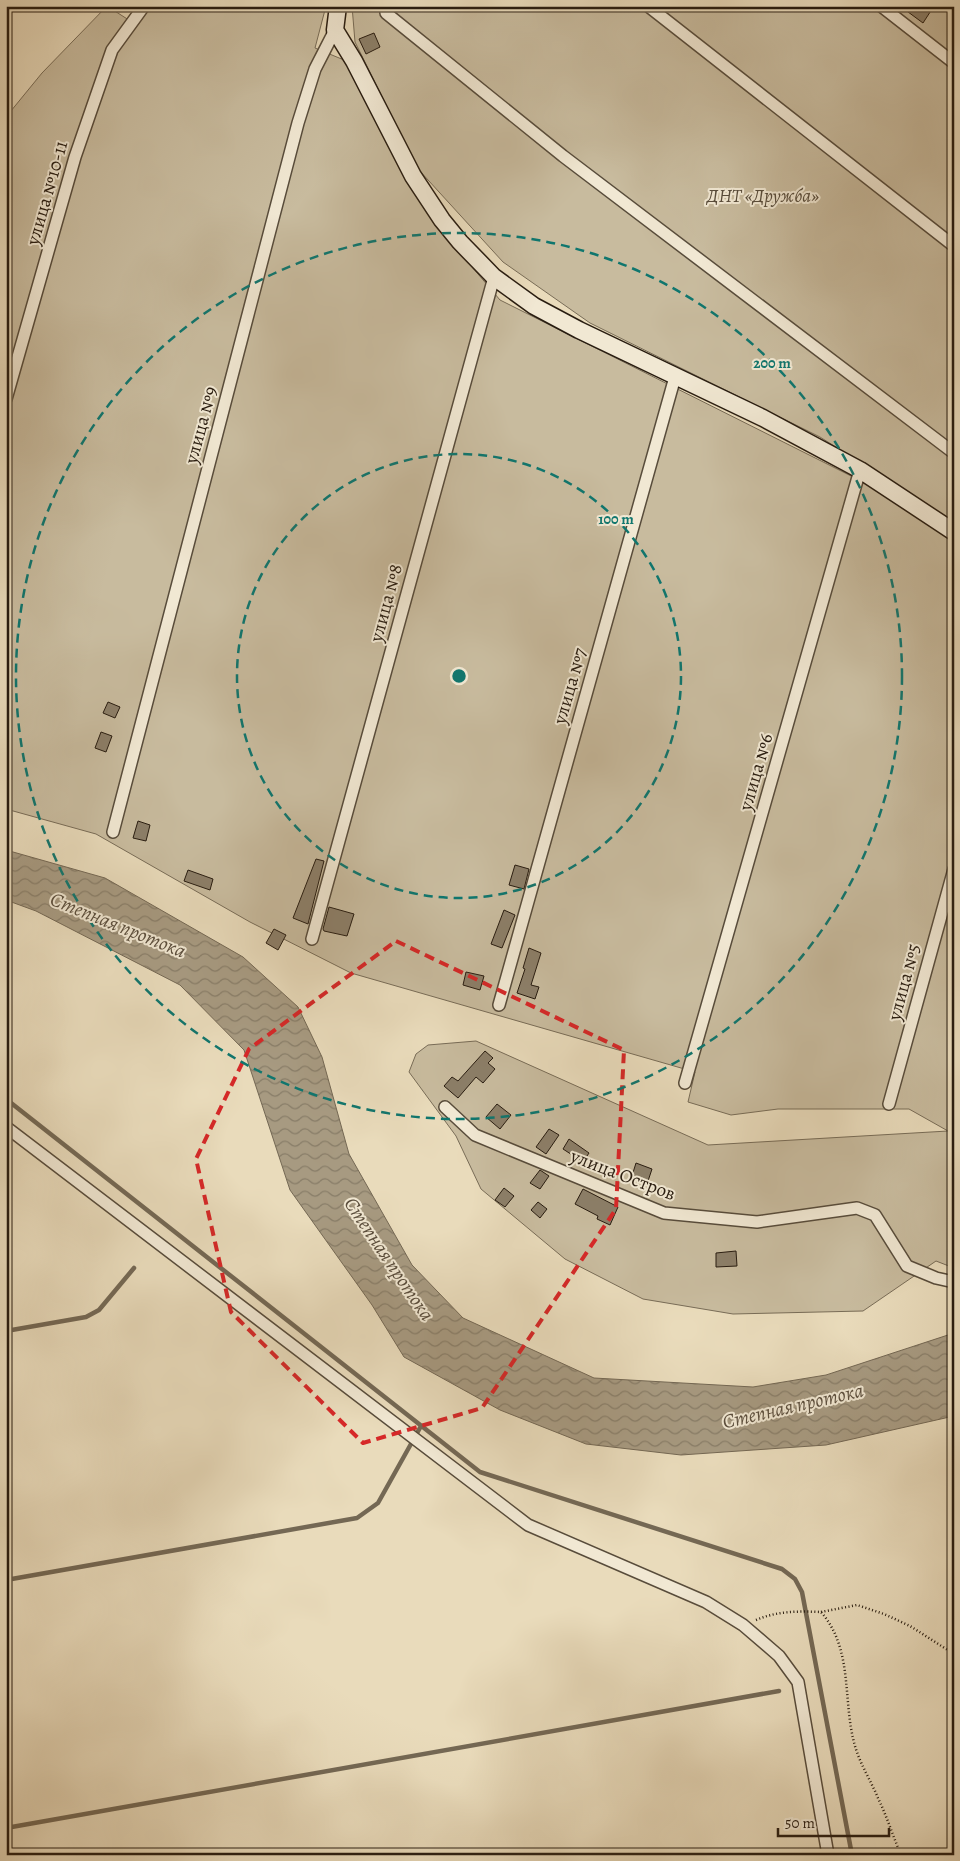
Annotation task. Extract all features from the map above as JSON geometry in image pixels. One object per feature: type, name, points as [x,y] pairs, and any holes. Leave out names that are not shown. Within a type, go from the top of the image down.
[{"type":"street","name":"улица №10-11","points":[[6,399],[75,157],[112,50],[144,6]]},
{"type":"street","points":[[338,6],[335,30],[354,60],[413,176],[442,220],[460,242],[494,277],[534,306],[579,330],[763,418],[860,470],[954,532]]},
{"type":"street","points":[[386,6],[386,13],[563,156],[954,453]]},
{"type":"street","points":[[648,6],[954,246]]},
{"type":"street","points":[[880,6],[954,63]]},
{"type":"street","name":"улица №9","points":[[113,832],[298,123],[315,69],[335,30]]},
{"type":"street","name":"улица №8","points":[[312,939],[494,277]]},
{"type":"street","name":"улица №7","points":[[499,1005],[675,377]]},
{"type":"street","name":"улица №6","points":[[685,1083],[860,470]]},
{"type":"street","name":"улица №5","points":[[889,1104],[954,870]]},
{"type":"street","name":"улица Остров","points":[[445,1107],[475,1135],[664,1214],[757,1222],[857,1208],[875,1215],[907,1266],[936,1278],[954,1282]]},
{"type":"street","points":[[6,1127],[528,1525],[706,1602],[743,1625],[779,1656],[798,1682],[828,1855]]},
{"type":"path","points":[[743,1625],[770,1614],[791,1611],[821,1612],[857,1605],[884,1614],[910,1626],[954,1654]]},
{"type":"path","points":[[821,1612],[834,1630],[843,1654],[850,1723],[855,1747],[901,1855]]},
{"type":"highlighted area","points":[[396,941],[624,1050],[616,1209],[482,1408],[363,1443],[231,1312],[196,1159],[249,1049]]},
{"type":"green space","points":[[107,6],[135,24],[153,6],[326,6],[315,48],[344,60],[456,248],[500,300],[893,497],[954,541],[954,1268],[936,1261],[863,1311],[733,1314],[643,1299],[565,1259],[481,1189],[456,1136],[409,1072],[416,1054],[428,1045],[476,1041],[708,1145],[948,1131],[909,1109],[778,1109],[731,1115],[688,1102],[695,1072],[351,973],[250,922],[96,834],[6,809],[6,117],[42,73]]},
{"type":"green space","name":"ДНТ «Дружба»","points":[[352,6],[954,6],[954,522],[820,437],[590,323],[503,262],[418,169],[355,42]]},
{"type":"water","name":"Степная протока","points":[[6,850],[105,878],[243,957],[298,1007],[322,1057],[349,1154],[412,1265],[463,1318],[594,1378],[753,1387],[826,1375],[954,1333],[954,1416],[826,1445],[681,1455],[586,1444],[500,1410],[404,1357],[372,1305],[290,1190],[244,1050],[180,985],[36,911],[6,900]]},
{"type":"building","points":[[900,6],[934,6],[923,23]]},
{"type":"building","points":[[374,33],[380,47],[366,54],[359,39]]},
{"type":"building","points":[[108,702],[120,707],[115,718],[103,713]]},
{"type":"building","points":[[101,732],[112,736],[106,752],[95,748]]},
{"type":"building","points":[[138,821],[150,825],[146,841],[133,838]]},
{"type":"building","points":[[316,859],[324,861],[308,924],[293,918]]},
{"type":"building","points":[[515,865],[529,869],[524,889],[509,885]]},
{"type":"building","points":[[188,870],[213,879],[210,890],[184,881]]},
{"type":"building","points":[[329,907],[354,914],[347,936],[324,931]]},
{"type":"building","points":[[504,910],[515,915],[502,948],[491,944]]},
{"type":"building","points":[[274,929],[286,935],[278,950],[266,943]]},
{"type":"building","points":[[529,948],[541,953],[531,985],[539,987],[535,999],[517,993],[525,969],[523,968]]},
{"type":"building","points":[[466,972],[484,976],[480,990],[463,985]]},
{"type":"building","points":[[485,1051],[493,1058],[488,1063],[495,1069],[483,1083],[476,1077],[458,1098],[444,1086],[452,1077],[458,1081]]},
{"type":"building","points":[[497,1104],[511,1115],[500,1129],[486,1117]]},
{"type":"building","points":[[549,1129],[559,1135],[546,1154],[536,1147]]},
{"type":"building","points":[[569,1139],[589,1153],[583,1162],[563,1149]]},
{"type":"building","points":[[636,1163],[652,1169],[647,1184],[631,1179]]},
{"type":"building","points":[[540,1170],[549,1176],[540,1189],[530,1183]]},
{"type":"building","points":[[504,1188],[514,1196],[505,1207],[495,1200]]},
{"type":"building","points":[[583,1189],[618,1207],[610,1225],[597,1219],[598,1216],[575,1204]]},
{"type":"building","points":[[538,1202],[547,1209],[540,1218],[531,1210]]},
{"type":"building","points":[[736,1251],[737,1266],[716,1267],[716,1253]]},
{"type":"waterway","points":[[6,1099],[480,1472],[782,1569],[795,1579],[802,1592],[852,1855]]},
{"type":"waterway","points":[[6,1331],[86,1317],[99,1310],[134,1268]]},
{"type":"waterway","points":[[6,1580],[357,1518],[378,1503],[421,1426]]},
{"type":"waterway","points":[[6,1828],[779,1691]]}]
